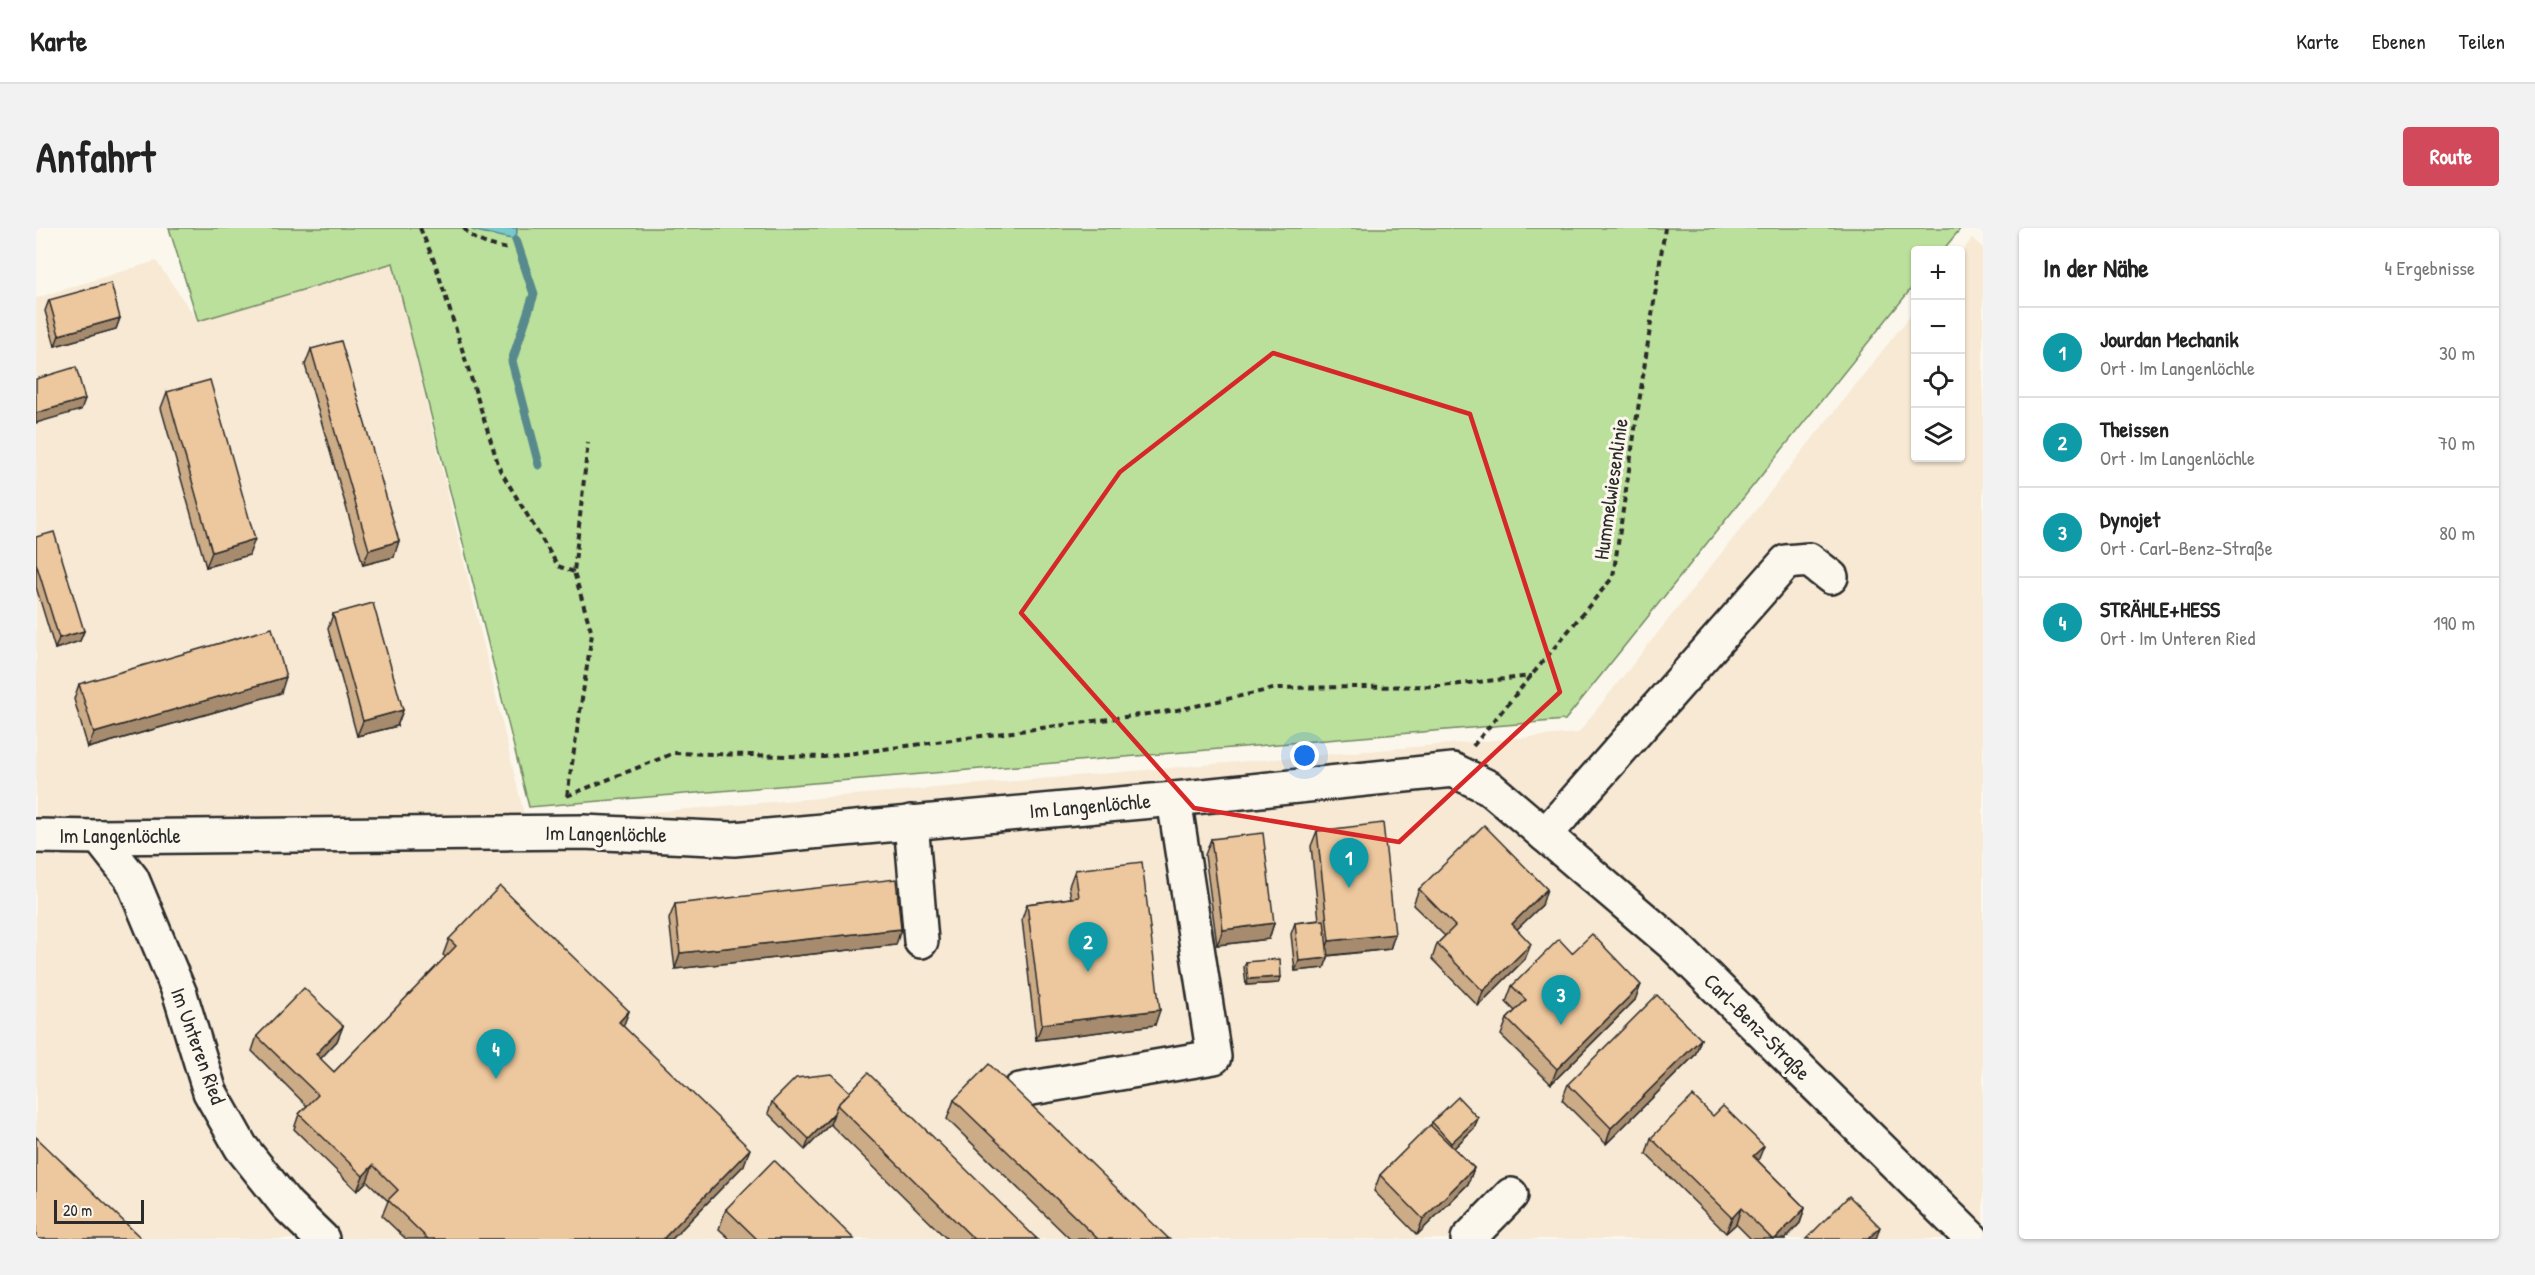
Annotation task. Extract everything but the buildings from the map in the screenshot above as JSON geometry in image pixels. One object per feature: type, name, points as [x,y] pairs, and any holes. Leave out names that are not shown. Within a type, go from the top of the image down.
[{"type":"street","points":[[1453,770],[1490,788],[1539,830],[1786,562],[1809,560],[1831,577]]},
{"type":"street","name":"Im Langenlöchle","points":[[36,836],[560,832],[734,838],[1174,799],[1453,770]]},
{"type":"street","name":"Im Langenlöchle","points":[[1020,1090],[1214,1057],[1174,799]]},
{"type":"street","points":[[911,822],[921,941]]},
{"type":"street","name":"Carl-Benz-Straße","points":[[1539,830],[1673,944],[1972,1239]]},
{"type":"street","name":"Im Unteren Ried","points":[[99,837],[132,879],[180,994],[210,1092],[241,1147],[287,1205],[322,1239]]},
{"type":"street","points":[[1468,1239],[1511,1195]]},
{"type":"path","points":[[420,228],[435,263],[500,470],[558,566],[574,572]]},
{"type":"path","points":[[464,228],[468,234],[490,245],[508,249]]},
{"type":"path","name":"Hummelwiesenlinie","points":[[1453,770],[1613,578],[1665,228]]},
{"type":"path","points":[[560,832],[592,634],[574,572],[588,442]]},
{"type":"path","points":[[567,796],[674,753],[824,757],[1177,710],[1277,688],[1442,686],[1532,676]]},
{"type":"highlighted area","points":[[1273,353],[1470,414],[1560,692],[1399,842],[1194,808],[1021,613],[1120,472]]},
{"type":"shaded area","points":[[1972,238],[1983,248],[1983,1239],[36,1239],[36,298],[156,261],[198,321],[393,263],[526,823],[1578,733],[1911,315],[1911,462],[1965,462],[1965,248]]},
{"type":"green space","points":[[169,228],[471,228],[516,239],[517,228],[1961,228],[1946,246],[1911,246],[1911,289],[1565,720],[529,807],[393,263],[198,321]]},
{"type":"water","points":[[471,228],[517,228],[516,240],[472,230]]},
{"type":"waterway","points":[[516,240],[534,294],[512,361],[539,465]]},
{"type":"place","name":"Jourdan Mechanik","points":[[1349,888]]},
{"type":"place","name":"Theissen","points":[[1088,972]]},
{"type":"place","name":"Dynojet","points":[[1561,1025]]},
{"type":"place","name":"STRÄHLE+HESS","points":[[496,1079]]}]
